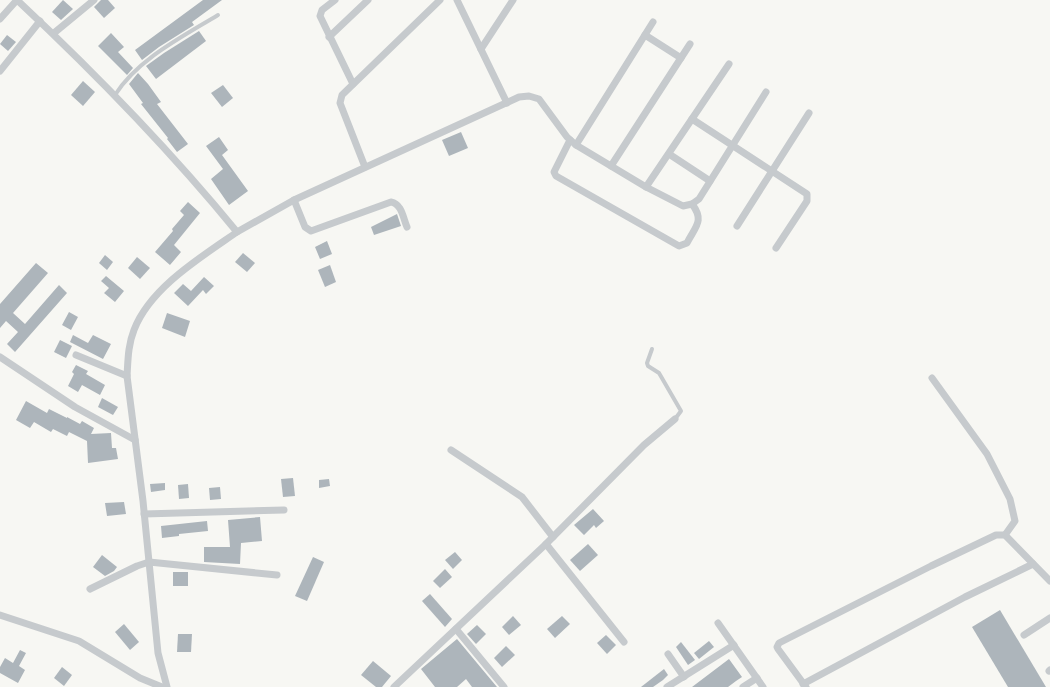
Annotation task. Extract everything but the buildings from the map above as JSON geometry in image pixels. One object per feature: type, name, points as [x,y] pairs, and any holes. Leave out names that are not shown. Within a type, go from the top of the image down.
[{"type":"street","points":[[0,19],[17,0],[25,3],[40,21],[115,95],[184,170],[237,232]]},
{"type":"street","points":[[54,33],[94,0]]},
{"type":"street","points":[[335,0],[322,10],[320,16],[353,84]]},
{"type":"street","points":[[329,37],[368,0]]},
{"type":"street","points":[[365,167],[340,103],[342,95],[440,0]]},
{"type":"street","points":[[457,0],[507,103]]},
{"type":"street","points":[[481,49],[513,0]]},
{"type":"street","points":[[0,71],[40,21]]},
{"type":"street","points":[[653,22],[556,166],[554,172],[556,176],[678,246],[686,244],[699,220],[699,214],[692,204]]},
{"type":"street","points":[[645,35],[681,58]]},
{"type":"street","points":[[611,166],[690,44]]},
{"type":"street","points":[[646,187],[729,64]]},
{"type":"street","points":[[167,687],[158,653],[144,514],[127,376],[128,355],[134,330],[150,302],[170,282],[237,232],[294,200],[519,97],[534,96],[542,102],[573,142],[611,166],[682,206],[692,204],[699,198],[766,92]]},
{"type":"street","points":[[737,226],[809,113]]},
{"type":"street","points":[[692,119],[807,194],[807,201],[776,248]]},
{"type":"street","points":[[669,154],[710,181]]},
{"type":"street","points":[[294,200],[305,227],[311,231],[391,202],[396,203],[400,207],[407,227]]},
{"type":"street","points":[[76,355],[127,376]]},
{"type":"street","points":[[0,357],[75,407],[135,440]]},
{"type":"street","points":[[932,378],[988,454],[1010,499],[1015,521],[1005,535]]},
{"type":"street","points":[[394,687],[546,544],[644,445],[675,419]]},
{"type":"street","points":[[451,450],[522,497],[553,537]]},
{"type":"street","points":[[144,514],[284,510]]},
{"type":"street","points":[[1033,564],[965,597],[804,685],[777,646],[779,643],[996,535],[1005,535],[1033,564],[1050,582]]},
{"type":"street","points":[[546,544],[624,642]]},
{"type":"street","points":[[90,589],[149,562],[277,575]]},
{"type":"street","points":[[0,615],[79,641],[140,678],[162,687]]},
{"type":"street","points":[[1024,634],[1050,618]]},
{"type":"street","points":[[718,624],[763,687]]},
{"type":"street","points":[[456,628],[504,687]]},
{"type":"street","points":[[667,687],[734,645]]},
{"type":"street","points":[[668,654],[684,677]]},
{"type":"street","points":[[743,687],[757,678]]},
{"type":"lane","points":[[115,95],[121,86],[151,58],[218,15]]},
{"type":"lane","points":[[652,350],[646,361],[648,366],[659,373],[681,411],[675,419]]}]
